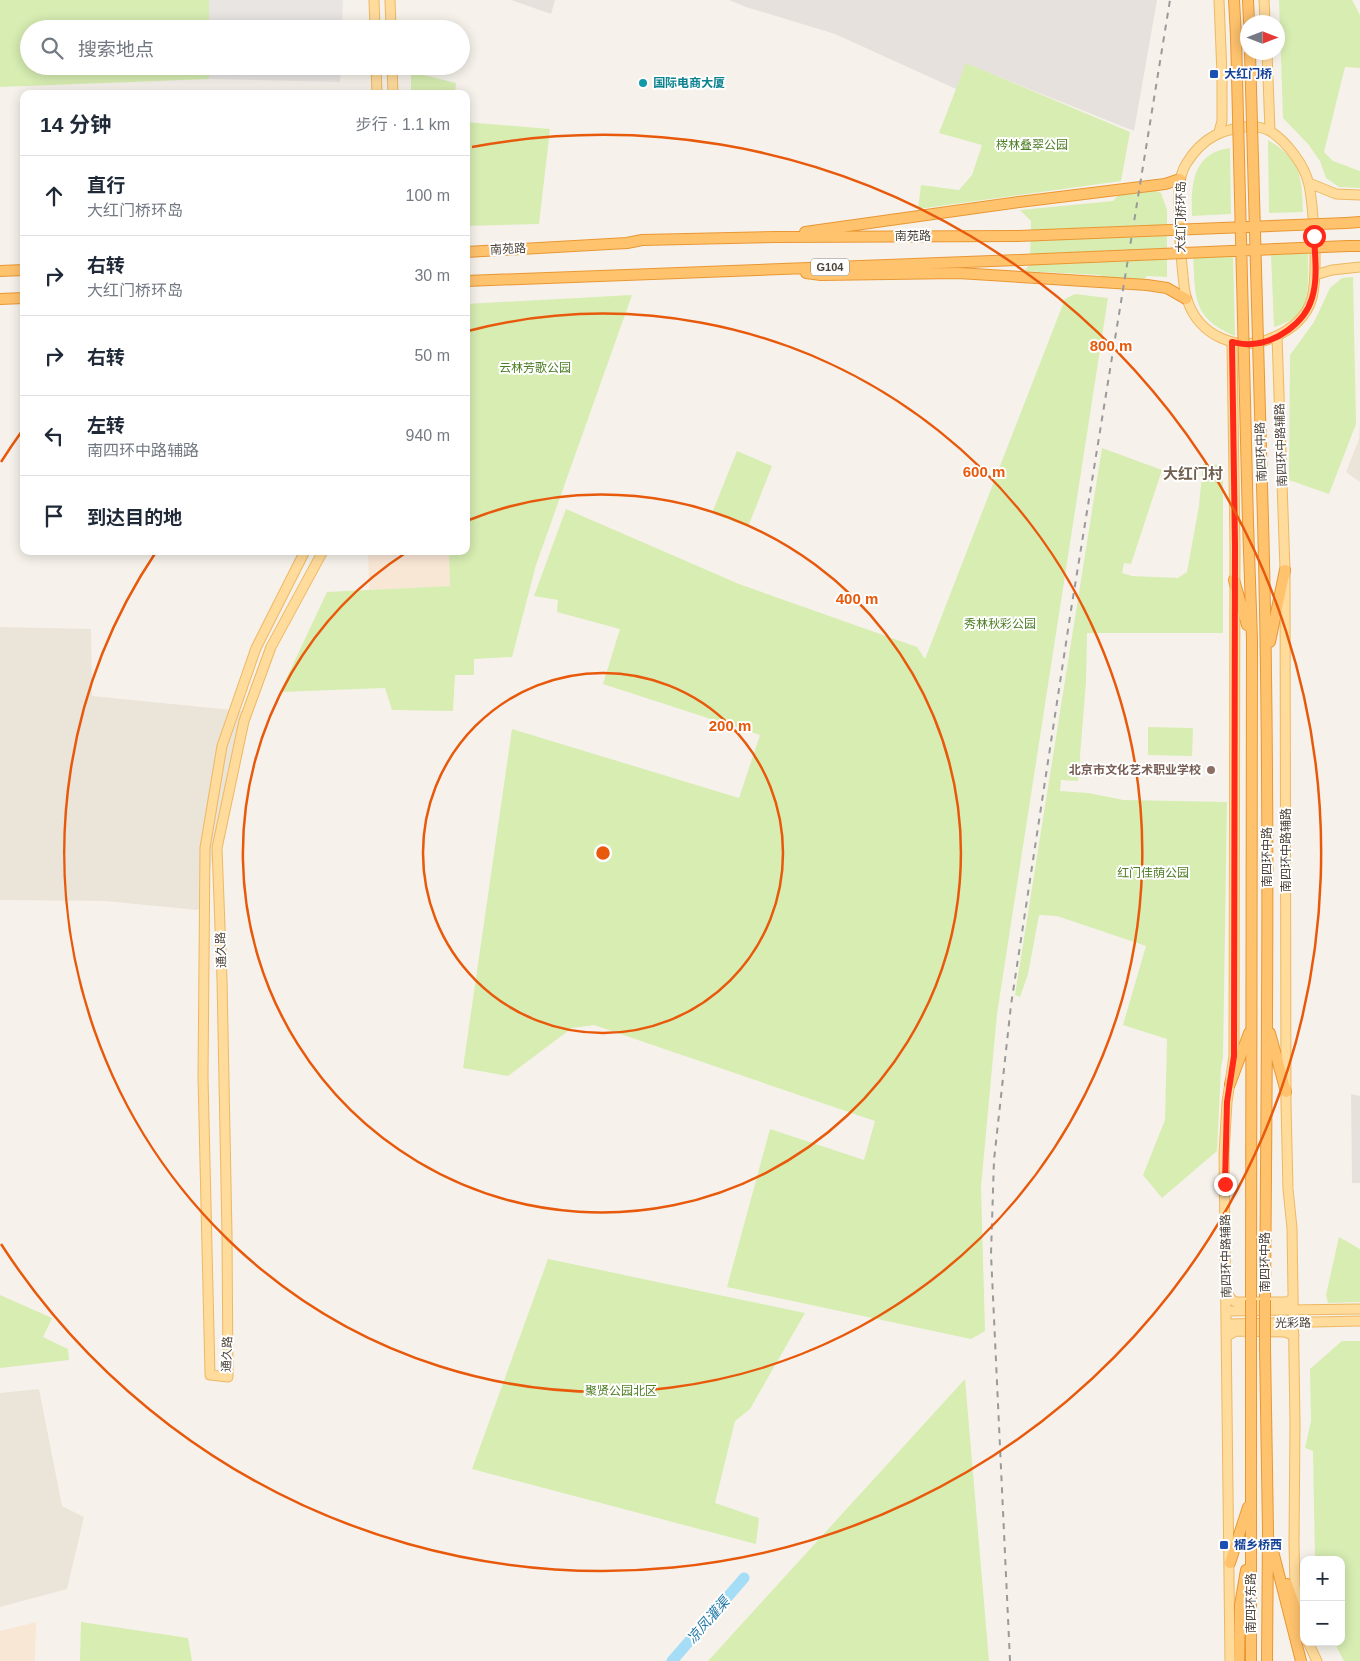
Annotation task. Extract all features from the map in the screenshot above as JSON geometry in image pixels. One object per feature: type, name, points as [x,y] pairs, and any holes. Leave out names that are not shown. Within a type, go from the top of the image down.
[{"type":"highway","name":"南四环中路","points":[[1234,0],[1252,640],[1251,1545]]},
{"type":"highway","points":[[1248,0],[1249,15]]},
{"type":"highway","name":"南四环中路","points":[[1250,60],[1266,658],[1267,1021],[1264,1300],[1268,1531],[1267,1661]]},
{"type":"highway","points":[[776,237],[1019,202],[1165,184],[1180,179]]},
{"type":"highway","name":"南苑路","points":[[470,252],[627,243],[642,240],[776,237],[1018,236],[1360,222]]},
{"type":"highway","name":"G104","points":[[470,281],[1360,246]]},
{"type":"highway","points":[[779,269],[821,275],[958,273],[1146,285],[1167,288],[1186,298]]},
{"type":"highway","points":[[0,271],[20,270]]},
{"type":"highway","points":[[487,280],[506,288]]},
{"type":"highway","points":[[0,299],[20,298]]},
{"type":"highway","points":[[1266,658],[1285,570]]},
{"type":"highway","points":[[1234,580],[1252,640]]},
{"type":"highway","points":[[1267,1021],[1286,1092]]},
{"type":"highway","points":[[1230,1084],[1251,1028]]},
{"type":"highway","points":[[1230,1563],[1251,1496]]},
{"type":"highway","points":[[1268,1531],[1300,1621]]},
{"type":"highway","points":[[1268,1531],[1291,1627],[1302,1661]]},
{"type":"highway","points":[[1239,1661],[1240,1606],[1251,1545]]},
{"type":"highway","name":"南四环东路","points":[[1251,1545],[1251,1661]]},
{"type":"main road","points":[[374,0],[375,20]]},
{"type":"main road","points":[[390,0],[391,20]]},
{"type":"main road","points":[[1219,0],[1222,75],[1222,121],[1219,132]]},
{"type":"main road","points":[[1264,0],[1265,15]]},
{"type":"main road","points":[[1232,342],[1250,344],[1264,342],[1293,326],[1306,310],[1312,298],[1315,275],[1314,236],[1309,183],[1292,151],[1270,131],[1266,60]]},
{"type":"main road","points":[[377,75],[378,90]]},
{"type":"main road","points":[[392,75],[393,90]]},
{"type":"main road","name":"大红门桥环岛","points":[[1232,342],[1219,338],[1206,329],[1197,319],[1186,298],[1178,240],[1180,179],[1186,164],[1201,146],[1219,132],[1235,127],[1255,126],[1270,131]]},
{"type":"main road","points":[[1309,183],[1336,194],[1360,195]]},
{"type":"main road","points":[[1315,275],[1332,270],[1360,267]]},
{"type":"main road","name":"南四环中路辅路","points":[[1277,336],[1285,570],[1286,1092],[1288,1188],[1292,1228],[1294,1299],[1295,1586],[1300,1612]]},
{"type":"main road","name":"南四环中路辅路","points":[[1230,1661],[1224,1154],[1227,1102],[1234,1048],[1235,479],[1232,342]]},
{"type":"main road","name":"通久路","points":[[303,555],[256,648],[222,746],[205,848],[203,1077],[210,1375],[228,1377],[223,1008],[217,848],[244,720],[271,647],[321,555]]},
{"type":"main road","points":[[1227,1293],[1236,1302],[1286,1302],[1294,1299]]},
{"type":"main road","name":"光彩路","points":[[1227,1312],[1360,1309]]},
{"type":"main road","name":"光彩路","points":[[1227,1324],[1360,1321]]},
{"type":"main road","points":[[1227,1336],[1236,1331],[1285,1332],[1294,1336]]},
{"type":"main road","points":[[1310,1646],[1317,1661]]},
{"type":"shaded area","points":[[209,0],[343,0],[342,20],[209,20]]},
{"type":"shaded area","points":[[511,0],[555,0],[551,14]]},
{"type":"shaded area","points":[[729,0],[1157,0],[1134,131],[967,64],[956,89],[835,34]]},
{"type":"shaded area","points":[[209,75],[340,75],[340,82],[209,79]]},
{"type":"shaded area","points":[[1360,420],[1360,482],[1346,472],[1359,439]]},
{"type":"shaded area","points":[[368,555],[449,555],[450,586],[369,590]]},
{"type":"shaded area","points":[[0,627],[91,629],[92,696],[242,711],[203,904],[197,910],[105,901],[0,900]]},
{"type":"shaded area","points":[[1351,1094],[1360,1096],[1360,1183],[1352,1183]]},
{"type":"shaded area","points":[[39,1389],[62,1506],[84,1517],[67,1589],[0,1607],[0,1393]]},
{"type":"shaded area","points":[[36,1622],[35,1661],[0,1661],[0,1631]]},
{"type":"green space","points":[[0,0],[209,0],[209,20],[20,20],[20,75],[209,75],[209,79],[0,87]]},
{"type":"green space","points":[[1279,0],[1352,0],[1360,15],[1360,68],[1345,67],[1324,152],[1333,161],[1360,171],[1360,188],[1339,187],[1326,178],[1320,161],[1308,144],[1283,118],[1281,60],[1285,60],[1285,15],[1280,15]]},
{"type":"green space","name":"梣林叠翠公园","points":[[966,63],[1130,132],[1121,181],[918,209],[921,185],[959,190],[972,175],[982,145],[939,133]]},
{"type":"green space","points":[[411,75],[423,75],[456,83],[455,90],[411,90]]},
{"type":"green space","points":[[470,122],[550,129],[539,224],[470,226]]},
{"type":"green space","points":[[1268,140],[1287,154],[1297,170],[1302,189],[1303,212],[1269,213]]},
{"type":"green space","points":[[1230,148],[1231,214],[1192,216],[1192,193],[1196,172],[1208,156],[1217,151]]},
{"type":"green space","points":[[1154,190],[1161,193],[1167,210],[1167,277],[1147,276],[1140,283],[1108,282],[1100,275],[1024,271],[1030,264],[1031,221],[1020,210],[1113,201],[1121,192]]},
{"type":"green space","points":[[1308,253],[1308,288],[1303,308],[1294,318],[1274,327],[1271,255]]},
{"type":"green space","points":[[1233,255],[1235,336],[1221,329],[1203,313],[1196,294],[1193,256]]},
{"type":"green space","points":[[1353,277],[1356,424],[1329,494],[1289,480],[1290,355],[1314,322],[1330,288],[1342,278]]},
{"type":"green space","name":"秀林秋彩公园","points":[[1075,294],[1108,298],[997,1014],[981,1187],[985,1331],[971,1339],[727,1287],[770,1129],[864,1160],[875,1121],[594,1025],[572,1028],[508,1076],[463,1068],[512,729],[739,798],[760,735],[603,684],[620,629],[557,612],[558,600],[534,596],[566,509],[739,584],[917,647],[925,659],[1065,299]]},
{"type":"green space","name":"云林芳歌公园","points":[[632,295],[536,565],[512,657],[474,659],[474,675],[455,675],[453,711],[392,710],[385,688],[280,692],[327,592],[450,586],[449,555],[470,555],[470,304]]},
{"type":"green space","name":"红门佳荫公园","points":[[1102,448],[1162,470],[1131,564],[1124,563],[1122,573],[1132,576],[1178,578],[1187,572],[1199,506],[1203,464],[1223,465],[1223,633],[1087,633],[1086,682],[1078,781],[1061,780],[1060,791],[1088,793],[1124,800],[1227,802],[1223,1057],[1217,1151],[1162,1198],[1143,1175],[1165,1120],[1167,1039],[1123,1025],[1146,946],[1057,916],[1039,915],[1028,974],[1020,997],[1015,995]]},
{"type":"green space","points":[[737,451],[772,466],[748,527],[712,513]]},
{"type":"green space","points":[[1148,727],[1193,728],[1192,756],[1148,755]]},
{"type":"green space","points":[[1339,1237],[1360,1249],[1360,1302],[1328,1303],[1326,1295]]},
{"type":"green space","name":"聚贤公园北区","points":[[548,1259],[805,1313],[750,1409],[735,1421],[715,1503],[759,1518],[756,1544],[472,1469]]},
{"type":"green space","points":[[0,1295],[52,1318],[43,1337],[68,1349],[69,1360],[0,1368]]},
{"type":"green space","points":[[1342,1341],[1360,1341],[1360,1661],[1344,1661],[1336,1646],[1345,1646],[1345,1556],[1315,1556],[1313,1451],[1305,1448],[1311,1421],[1310,1369]]},
{"type":"green space","points":[[965,1379],[989,1661],[708,1661]]},
{"type":"green space","points":[[81,1622],[188,1638],[192,1661],[80,1661]]},
{"type":"waterway","name":"凉凤灌渠","points":[[672,1661],[744,1578]]},
{"type":"railway","points":[[1010,1661],[991,1254],[994,1160],[1011,1005],[1071,610],[1170,0]]},
{"type":"place","name":"大红门桥","points":[[1214,74]]},
{"type":"place","name":"国际电商大厦","points":[[643,83]]},
{"type":"place","name":"北京市文化艺术职业学校","points":[[1211,770]]},
{"type":"place","name":"榴乡桥西","points":[[1224,1545]]},
{"type":"district","name":"大红门村","points":[[1193,474]]},
{"type":"route","points":[[1225,1184],[1224,1154],[1227,1102],[1234,1056],[1235,469],[1232,342],[1250,344],[1264,342],[1288,330],[1298,322],[1312,298],[1315,275],[1314,236]]}]
